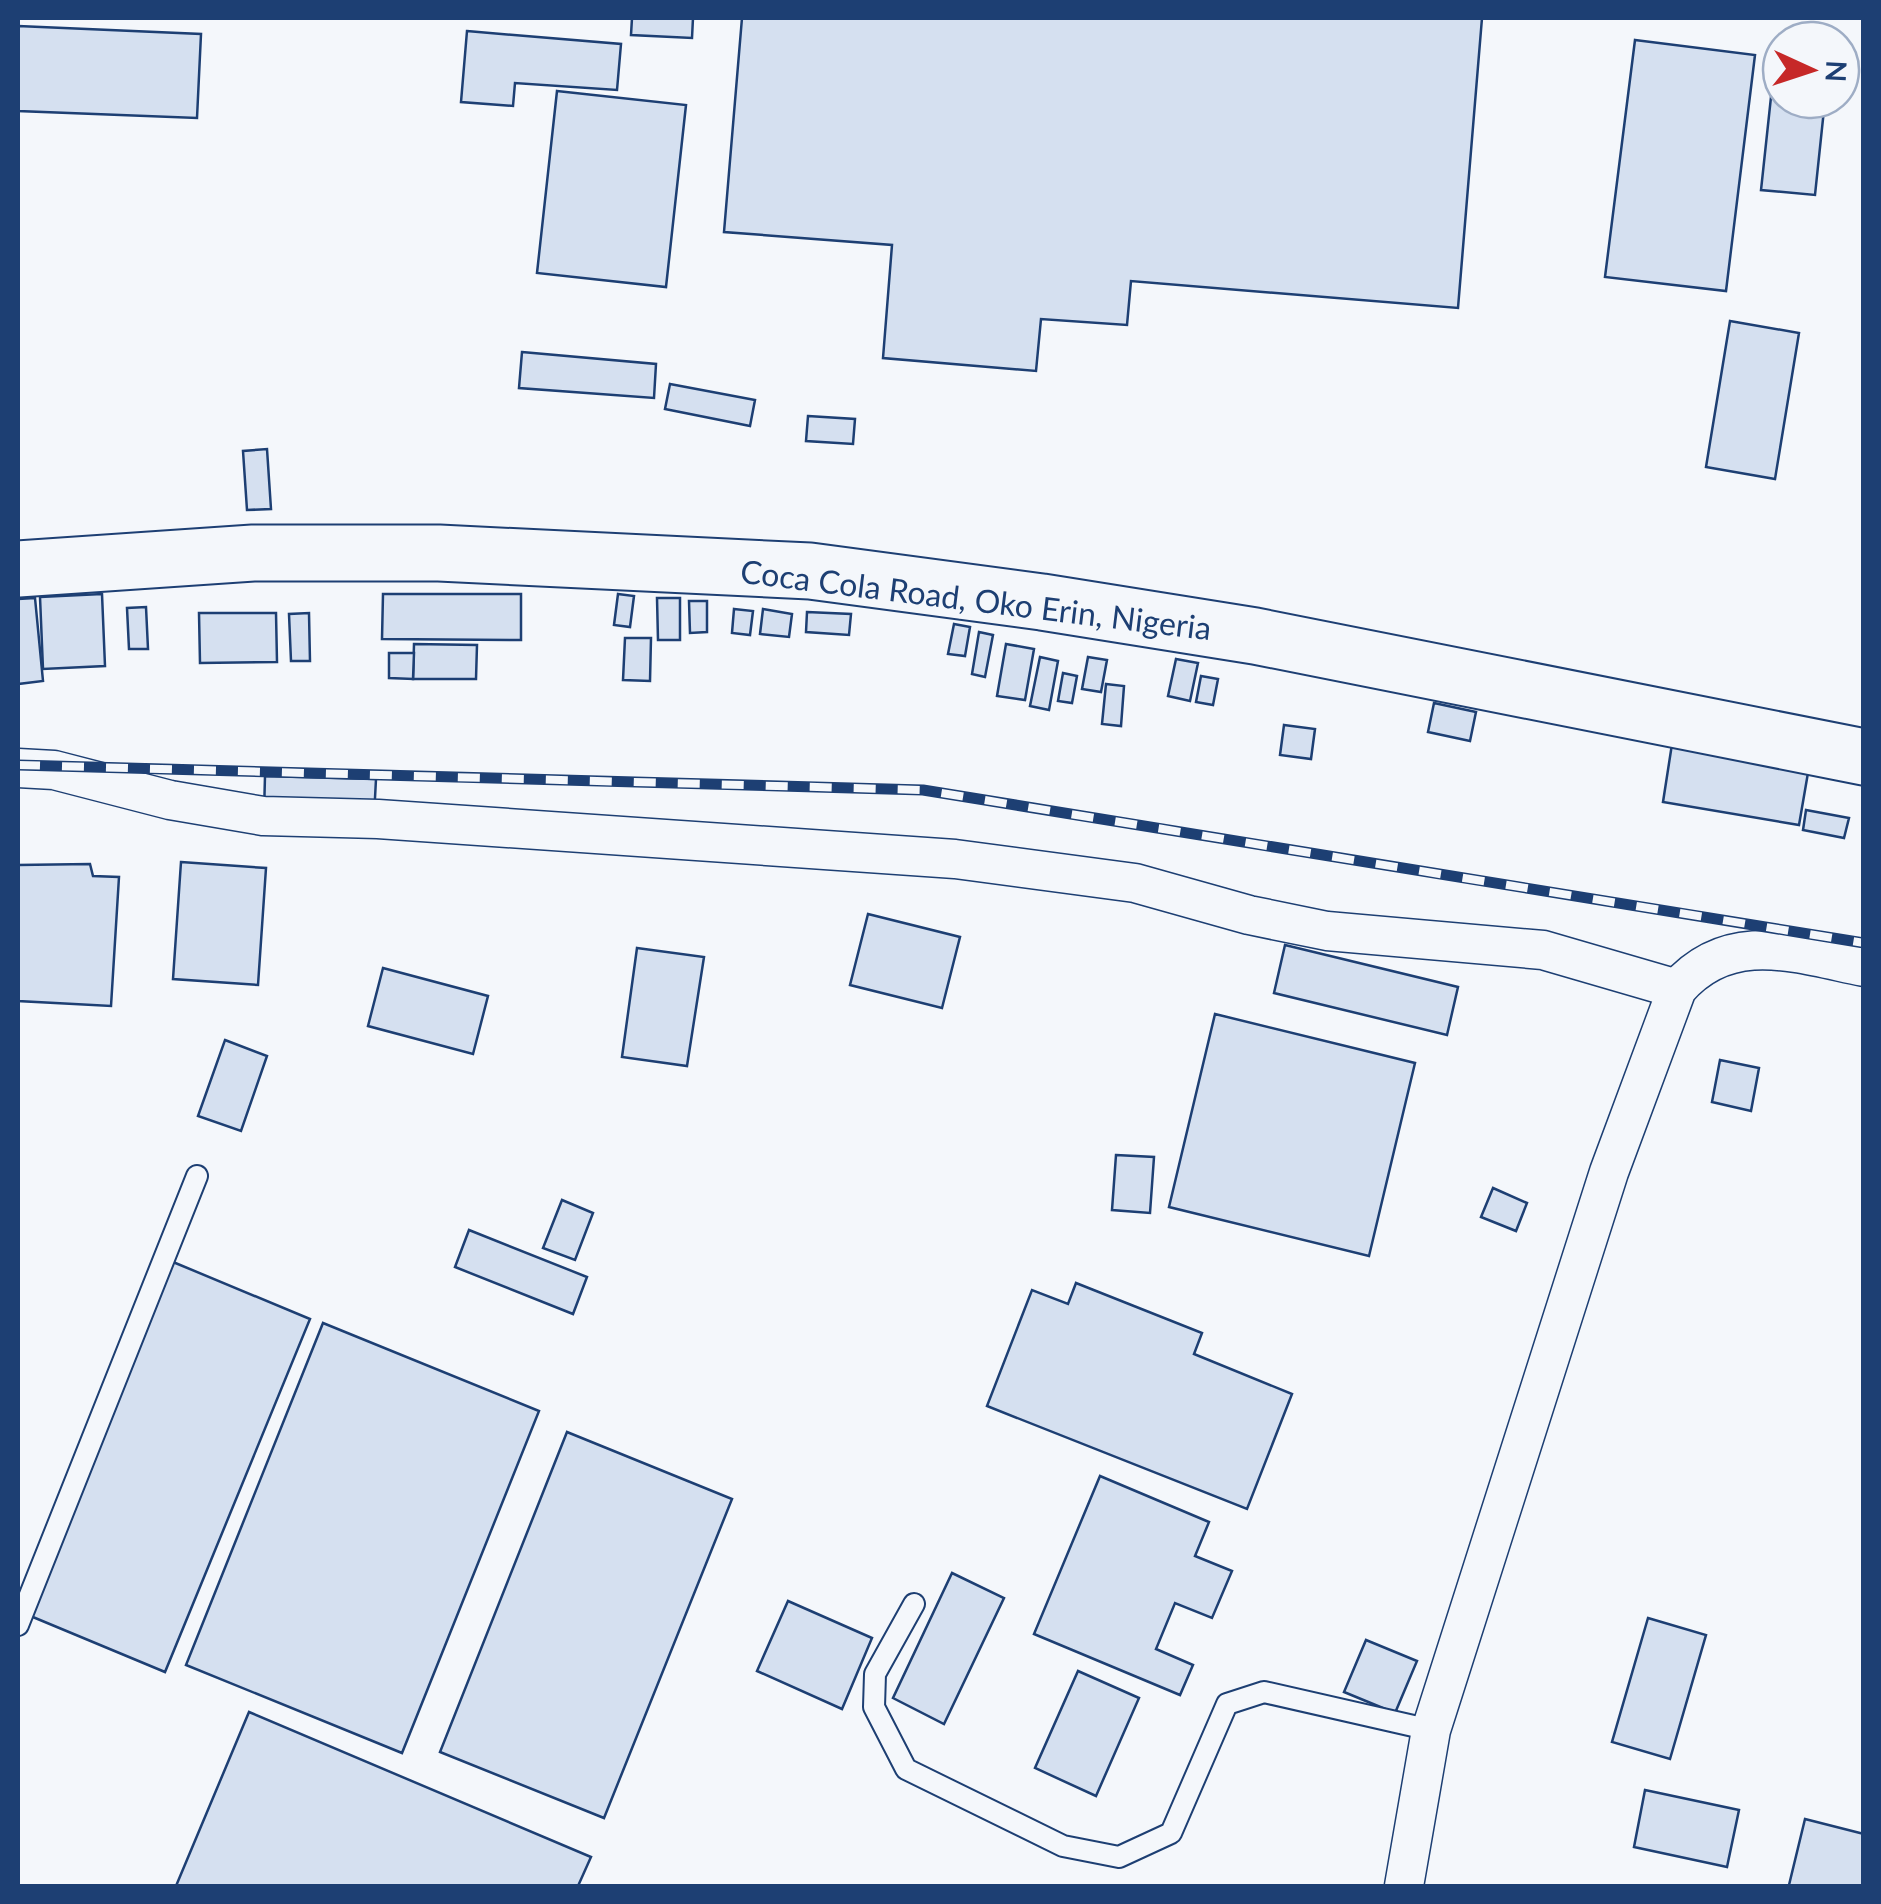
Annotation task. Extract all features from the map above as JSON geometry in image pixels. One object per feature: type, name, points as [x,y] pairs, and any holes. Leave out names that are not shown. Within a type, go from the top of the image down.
[{"type":"street","name":"Coca Cola Road, Oko Erin, Nigeria","points":[[18,570],[272,552],[439,553],[810,571],[1255,636],[1864,757]]},
{"type":"street","points":[[18,768],[54,770],[170,800],[263,816],[378,820],[898,855],[1135,883],[1249,915],[1327,931],[1543,950],[1677,990]]},
{"type":"street","points":[[1404,1886],[1431,1730],[1609,1172],[1677,990],[1697,966],[1741,950],[1790,952],[1864,967]]},
{"type":"lane","points":[[18,1624],[197,1176]]},
{"type":"lane","points":[[914,1604],[875,1674],[874,1707],[890,1744],[906,1769],[1063,1846],[1119,1857],[1171,1833],[1227,1704],[1264,1692],[1431,1730]]},
{"type":"building","points":[[632,18],[693,18],[692,38],[631,35]]},
{"type":"building","points":[[742,18],[1482,18],[1458,308],[1131,281],[1127,325],[1041,319],[1036,371],[883,358],[892,245],[724,232]]},
{"type":"building","points":[[18,26],[201,34],[197,118],[18,111]]},
{"type":"building","points":[[467,31],[621,44],[617,90],[515,83],[513,106],[461,102]]},
{"type":"building","points":[[1635,40],[1755,55],[1726,291],[1605,277]]},
{"type":"building","points":[[557,91],[686,105],[666,287],[537,273]]},
{"type":"building","points":[[1769,120],[1823,120],[1815,195],[1761,190]]},
{"type":"building","points":[[1730,321],[1799,333],[1775,479],[1706,467]]},
{"type":"building","points":[[522,352],[656,364],[654,398],[519,388]]},
{"type":"building","points":[[670,384],[755,400],[750,426],[665,409]]},
{"type":"building","points":[[808,416],[855,419],[853,444],[806,441]]},
{"type":"building","points":[[267,449],[271,509],[247,510],[243,451]]},
{"type":"building","points":[[102,594],[105,666],[43,669],[40,597]]},
{"type":"building","points":[[383,594],[521,594],[521,640],[382,639]]},
{"type":"building","points":[[618,594],[634,596],[630,627],[614,625]]},
{"type":"building","points":[[35,598],[43,681],[18,684],[18,599]]},
{"type":"building","points":[[657,598],[680,598],[680,640],[658,640]]},
{"type":"building","points":[[689,601],[707,601],[707,632],[690,633]]},
{"type":"building","points":[[146,607],[148,649],[129,649],[127,608]]},
{"type":"building","points":[[734,609],[753,611],[750,635],[732,633]]},
{"type":"building","points":[[763,609],[792,614],[789,637],[760,634]]},
{"type":"building","points":[[807,612],[851,614],[849,635],[806,632]]},
{"type":"building","points":[[199,613],[276,613],[277,662],[200,663]]},
{"type":"building","points":[[309,613],[310,661],[291,661],[289,614]]},
{"type":"building","points":[[954,624],[970,627],[965,656],[948,654]]},
{"type":"building","points":[[979,632],[993,635],[985,677],[972,674]]},
{"type":"building","points":[[625,638],[651,638],[650,681],[623,680]]},
{"type":"building","points":[[414,644],[477,645],[476,679],[413,679]]},
{"type":"building","points":[[1006,644],[1034,649],[1025,700],[997,696]]},
{"type":"building","points":[[389,653],[414,653],[413,679],[389,678]]},
{"type":"building","points":[[1040,657],[1058,661],[1049,710],[1030,706]]},
{"type":"building","points":[[1088,657],[1107,660],[1101,692],[1082,689]]},
{"type":"building","points":[[1176,659],[1198,663],[1190,701],[1168,696]]},
{"type":"building","points":[[1063,673],[1077,676],[1072,703],[1058,701]]},
{"type":"building","points":[[1201,676],[1218,679],[1213,705],[1196,702]]},
{"type":"building","points":[[1106,684],[1124,686],[1121,726],[1102,724]]},
{"type":"building","points":[[1434,703],[1476,712],[1470,741],[1428,732]]},
{"type":"building","points":[[1284,725],[1315,729],[1311,759],[1280,755]]},
{"type":"building","points":[[1672,744],[1809,767],[1799,825],[1663,802]]},
{"type":"building","points":[[265,776],[376,779],[374,817],[264,813]]},
{"type":"building","points":[[1806,810],[1849,818],[1844,838],[1803,830]]},
{"type":"building","points":[[181,862],[266,868],[258,985],[173,979]]},
{"type":"building","points":[[90,864],[93,876],[119,877],[111,1006],[18,1001],[18,865]]},
{"type":"building","points":[[868,914],[960,937],[942,1008],[850,985]]},
{"type":"building","points":[[1285,945],[1458,987],[1447,1035],[1274,993]]},
{"type":"building","points":[[637,948],[704,957],[687,1066],[622,1057]]},
{"type":"building","points":[[383,968],[488,996],[473,1054],[368,1026]]},
{"type":"building","points":[[1215,1014],[1415,1063],[1369,1256],[1169,1207]]},
{"type":"building","points":[[225,1040],[267,1056],[241,1131],[198,1116]]},
{"type":"building","points":[[1720,1060],[1759,1068],[1751,1111],[1712,1102]]},
{"type":"building","points":[[1116,1155],[1154,1157],[1150,1213],[1112,1210]]},
{"type":"building","points":[[1493,1188],[1527,1203],[1516,1231],[1481,1217]]},
{"type":"building","points":[[562,1200],[593,1213],[575,1260],[543,1248]]},
{"type":"building","points":[[469,1230],[587,1277],[573,1314],[455,1267]]},
{"type":"building","points":[[173,1262],[310,1319],[165,1672],[28,1615]]},
{"type":"building","points":[[1076,1283],[1202,1333],[1194,1354],[1292,1394],[1247,1509],[987,1406],[1032,1290],[1068,1304]]},
{"type":"building","points":[[323,1323],[539,1411],[402,1753],[186,1665]]},
{"type":"building","points":[[567,1432],[732,1499],[604,1818],[440,1752]]},
{"type":"building","points":[[1100,1476],[1209,1522],[1195,1556],[1232,1571],[1212,1618],[1175,1603],[1156,1649],[1193,1665],[1180,1695],[1034,1634]]},
{"type":"building","points":[[952,1573],[1004,1598],[944,1724],[893,1698]]},
{"type":"building","points":[[788,1601],[872,1638],[842,1709],[757,1671]]},
{"type":"building","points":[[1648,1618],[1706,1635],[1670,1759],[1612,1742]]},
{"type":"building","points":[[1366,1640],[1417,1661],[1395,1713],[1344,1692]]},
{"type":"building","points":[[1078,1671],[1139,1698],[1096,1796],[1035,1768]]},
{"type":"building","points":[[249,1712],[591,1857],[578,1886],[176,1886]]},
{"type":"building","points":[[1645,1790],[1739,1810],[1727,1867],[1634,1847]]},
{"type":"building","points":[[1805,1819],[1864,1834],[1864,1886],[1789,1885]]},
{"type":"railway","points":[[18,765],[923,790],[1864,943]]}]
